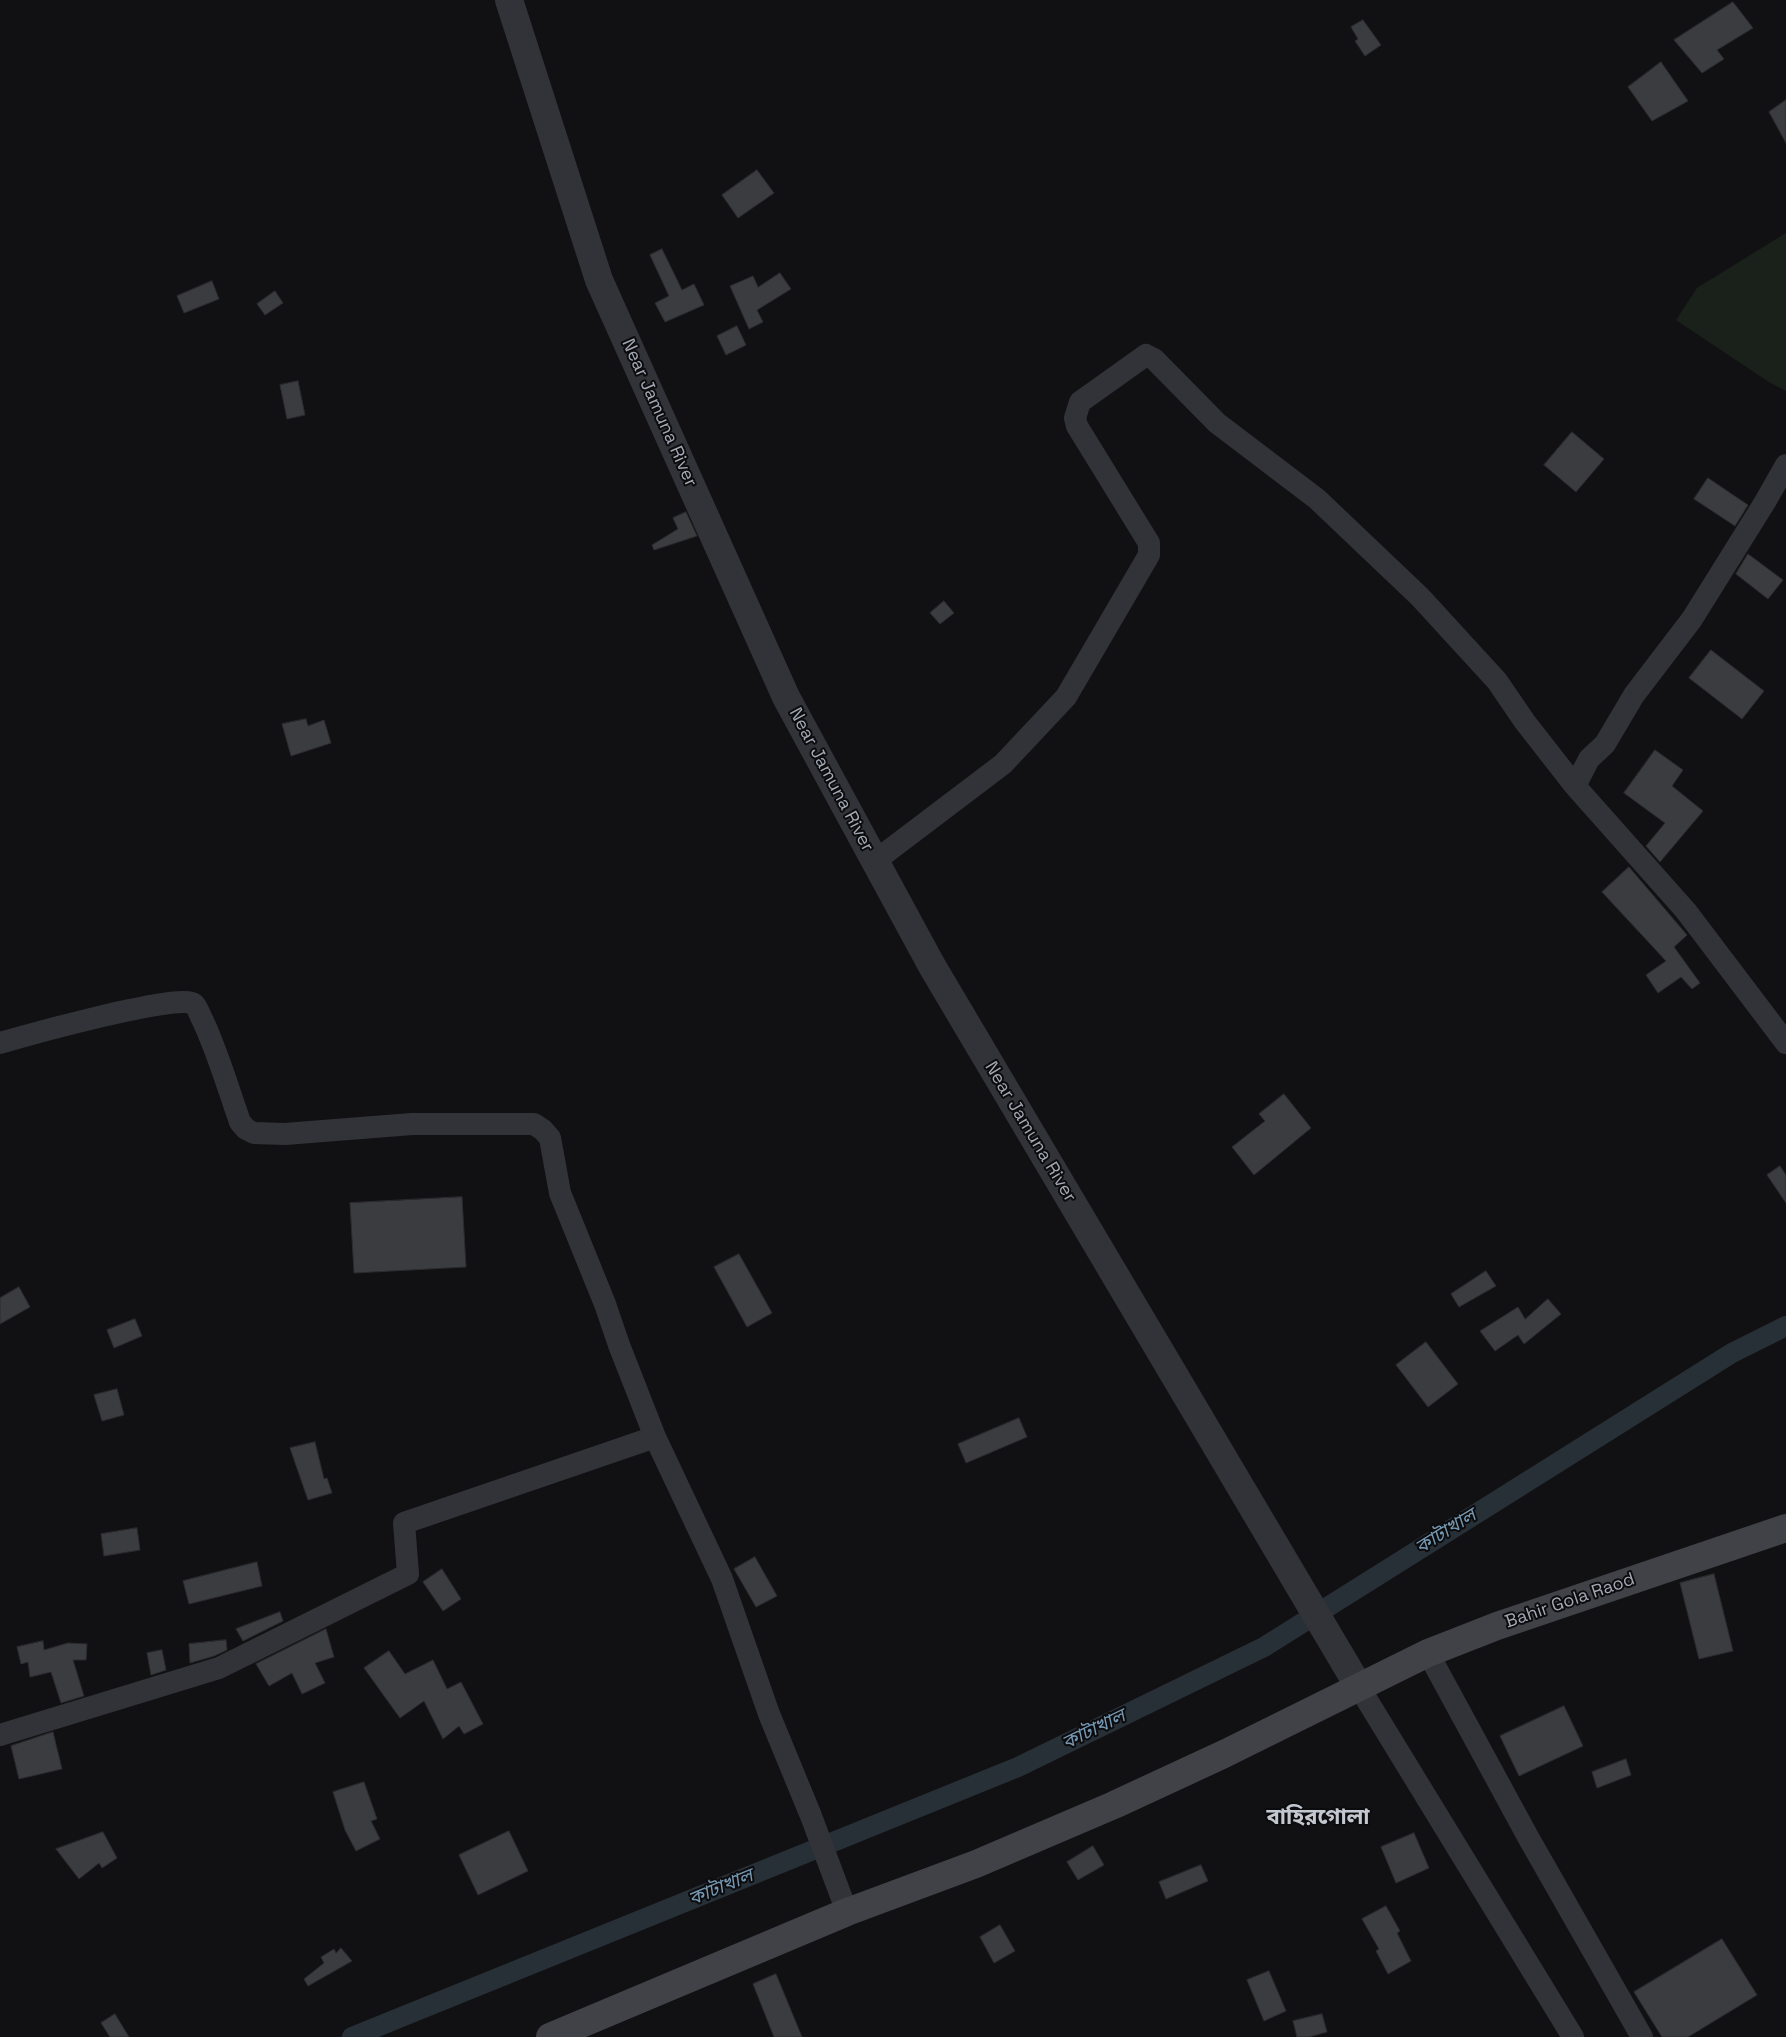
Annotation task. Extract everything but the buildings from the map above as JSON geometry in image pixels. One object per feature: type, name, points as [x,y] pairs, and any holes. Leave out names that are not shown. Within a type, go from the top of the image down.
[{"type":"main road","name":"Bahir Gola Raod","points":[[550,2037],[844,1902],[976,1864],[1114,1805],[1224,1754],[1353,1676],[1428,1653],[1497,1626],[1786,1528]]},
{"type":"street","name":"Near Jamuna River","points":[[509,0],[599,280],[786,697],[932,966],[1353,1676]]},
{"type":"street","points":[[875,861],[1004,764],[1066,697],[1149,555],[1149,543],[1077,426],[1075,418],[1080,402],[1146,355],[1154,359],[1217,423],[1317,499],[1420,597],[1497,681],[1525,722],[1575,786],[1686,911],[1786,1043]]},
{"type":"street","points":[[1575,786],[1589,759],[1605,744],[1634,695],[1692,619],[1766,502],[1786,465]]},
{"type":"street","points":[[0,1043],[47,1029],[162,1004],[190,1002],[195,1005],[208,1032],[240,1122],[246,1129],[254,1133],[285,1134],[412,1124],[534,1124],[543,1130],[550,1138],[560,1193],[606,1304],[619,1345],[655,1437],[722,1579],[769,1714],[844,1902]]},
{"type":"street","points":[[0,1735],[219,1668],[408,1574],[404,1523],[655,1437]]},
{"type":"street","points":[[1428,1653],[1528,1837],[1642,2037]]},
{"type":"street","points":[[1353,1676],[1573,2037]]},
{"type":"shaded area","points":[[1786,233],[1786,391],[1769,382],[1676,320],[1697,288]]},
{"type":"waterway","name":"কাটাখাল","points":[[352,2037],[1018,1767],[1264,1647],[1732,1353],[1786,1326]]},
{"type":"district","name":"বাহিরগোলা","points":[[1318,1818]]}]
